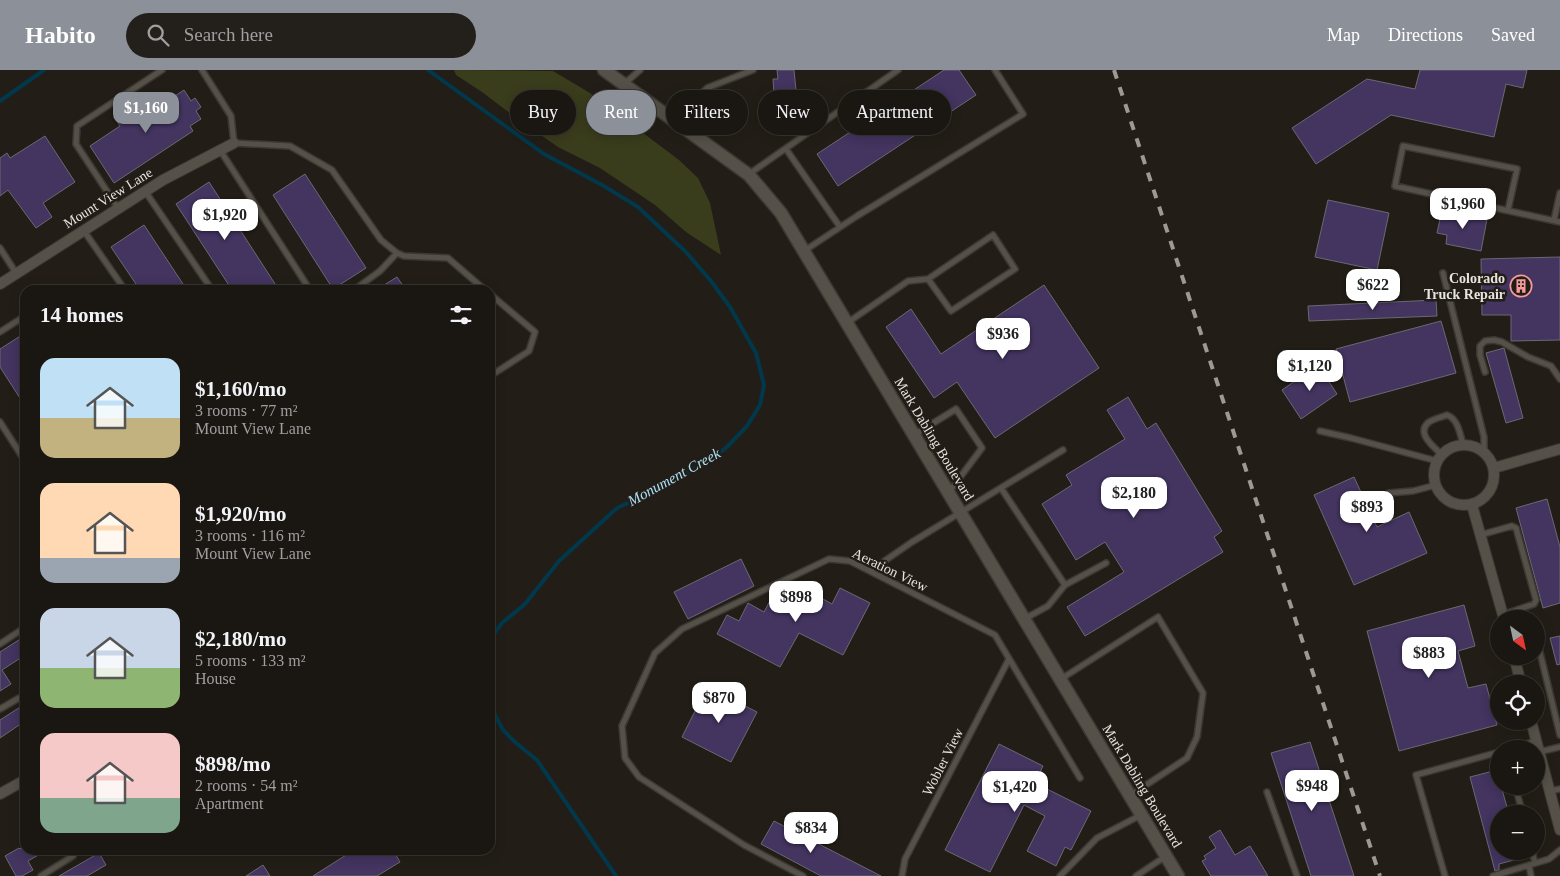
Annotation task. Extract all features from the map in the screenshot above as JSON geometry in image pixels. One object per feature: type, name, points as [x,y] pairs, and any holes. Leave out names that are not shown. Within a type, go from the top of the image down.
[{"type":"street","name":"Mark Dabling Boulevard","points":[[604,70],[666,114]]},
{"type":"street","name":"Mark Dabling Boulevard","points":[[695,135],[749,175],[781,214],[1178,876]]},
{"type":"street","name":"Mount View Lane","points":[[0,284],[163,180],[234,142]]},
{"type":"street","points":[[1463,444],[1474,446],[1484,451],[1493,463],[1494,468],[1495,481],[1490,493],[1479,502],[1461,506],[1450,502],[1440,494],[1434,480],[1434,470],[1439,458],[1450,448],[1463,444]]},
{"type":"street","points":[[1494,468],[1560,449]]},
{"type":"street","points":[[1472,505],[1501,610]]},
{"type":"street","points":[[1545,770],[1555,790],[1560,830]]},
{"type":"street","points":[[0,794],[20,783]]},
{"type":"lane","points":[[118,208],[76,144],[77,126],[162,70]]},
{"type":"lane","points":[[202,70],[231,116],[234,142],[290,146],[332,170],[381,240],[397,253],[404,256],[448,258],[479,285]]},
{"type":"lane","points":[[624,85],[640,70]]},
{"type":"lane","points":[[705,90],[753,70]]},
{"type":"lane","points":[[749,175],[898,70]]},
{"type":"lane","points":[[803,251],[1023,114],[996,70]]},
{"type":"lane","points":[[1508,210],[1517,169],[1403,146],[1395,186],[1557,221],[1560,193]]},
{"type":"lane","points":[[786,149],[840,227]]},
{"type":"lane","points":[[220,150],[307,285]]},
{"type":"lane","points":[[145,191],[209,285]]},
{"type":"lane","points":[[83,230],[122,285]]},
{"type":"lane","points":[[846,323],[908,281],[928,279],[993,235],[1015,269],[951,312],[928,279]]},
{"type":"lane","points":[[0,248],[16,273]]},
{"type":"lane","points":[[361,285],[380,272],[397,253]]},
{"type":"lane","points":[[1443,273],[1484,437],[1484,451]]},
{"type":"lane","points":[[495,298],[535,332],[529,350],[495,373]]},
{"type":"lane","points":[[0,332],[20,319]]},
{"type":"lane","points":[[1485,372],[1480,355],[1480,346],[1494,340],[1502,342],[1528,357],[1551,366],[1560,379]]},
{"type":"lane","points":[[914,435],[956,409],[982,448],[948,492]]},
{"type":"lane","points":[[1439,458],[1424,434],[1425,427],[1429,422],[1448,415],[1452,416],[1456,421],[1463,444]]},
{"type":"lane","points":[[0,422],[20,452]]},
{"type":"lane","points":[[1320,431],[1439,458]]},
{"type":"lane","points":[[870,571],[912,542],[1063,450]]},
{"type":"lane","points":[[1389,493],[1413,491],[1436,485]]},
{"type":"lane","points":[[1001,488],[1064,585]]},
{"type":"lane","points":[[1480,534],[1512,526],[1516,528],[1536,600],[1534,604],[1520,610]]},
{"type":"lane","name":"Aeration View","points":[[804,876],[744,845],[639,777],[625,758],[622,726],[654,653],[682,629],[829,559],[850,560],[995,635],[1080,778]]},
{"type":"lane","points":[[1024,619],[1048,606],[1064,585],[1106,563]]},
{"type":"lane","points":[[1060,679],[1158,617],[1203,693],[1197,737],[1187,758],[1130,796]]},
{"type":"lane","points":[[0,644],[20,631]]},
{"type":"lane","name":"Wobler View","points":[[902,876],[905,859],[1009,659]]},
{"type":"lane","points":[[1543,665],[1560,735]]},
{"type":"lane","points":[[0,709],[19,698]]},
{"type":"lane","points":[[1545,755],[1560,747]]},
{"type":"lane","points":[[1445,876],[1416,775],[1490,754]]},
{"type":"lane","points":[[1268,792],[1297,876]]},
{"type":"lane","points":[[1060,876],[1097,838],[1142,814]]},
{"type":"lane","points":[[1492,876],[1549,859],[1560,850]]},
{"type":"lane","points":[[41,876],[73,856]]},
{"type":"lane","points":[[1136,876],[1167,856]]},
{"type":"lane","points":[[1529,865],[1531,876]]},
{"type":"green space","points":[[454,70],[553,71],[586,91],[586,135],[646,135],[679,160],[698,178],[710,203],[721,255],[686,232],[655,205],[600,168],[558,147],[541,135],[576,135],[576,90],[510,90],[510,113],[456,75]]},
{"type":"building","points":[[777,70],[794,70],[796,90],[774,90],[773,79],[778,79]]},
{"type":"building","points":[[944,70],[959,70],[976,95],[951,111],[951,90],[914,90]]},
{"type":"building","points":[[1420,70],[1527,70],[1523,88],[1506,84],[1494,137],[1391,115],[1316,164],[1292,128],[1367,79],[1415,89]]},
{"type":"building","points":[[184,90],[191,101],[195,98],[201,107],[196,111],[201,119],[190,126],[193,131],[114,183],[90,146],[120,126],[116,120],[127,113],[130,118],[168,93],[172,98]]},
{"type":"building","points":[[846,135],[915,135],[838,186],[817,154]]},
{"type":"building","points":[[45,136],[75,182],[43,203],[52,217],[36,228],[8,190],[0,196],[0,158],[7,153],[10,158]]},
{"type":"building","points":[[305,174],[366,268],[339,285],[330,285],[273,195]]},
{"type":"building","points":[[209,182],[276,285],[229,285],[176,204]]},
{"type":"building","points":[[1328,200],[1389,213],[1377,270],[1315,257]]},
{"type":"building","points":[[1442,210],[1487,219],[1481,251],[1446,244],[1447,235],[1437,233]]},
{"type":"building","points":[[144,225],[184,285],[137,285],[111,247]]},
{"type":"building","name":"Colorado Truck Repair","points":[[1560,257],[1560,340],[1511,341],[1511,315],[1482,315],[1481,259]]},
{"type":"building","points":[[397,277],[403,285],[384,285]]},
{"type":"building","points":[[1044,285],[1099,368],[995,438],[957,382],[934,398],[886,327],[911,309],[941,354]]},
{"type":"building","points":[[1436,300],[1437,316],[1309,321],[1308,306]]},
{"type":"building","points":[[1441,321],[1456,373],[1350,402],[1336,349]]},
{"type":"building","points":[[20,336],[20,398],[0,367],[0,349]]},
{"type":"building","points":[[1504,348],[1523,418],[1506,423],[1486,353]]},
{"type":"building","points":[[1318,365],[1337,394],[1301,419],[1282,390]]},
{"type":"building","points":[[1128,397],[1147,429],[1156,423],[1222,531],[1214,537],[1223,552],[1085,636],[1067,607],[1124,572],[1105,542],[1076,560],[1042,504],[1072,485],[1066,475],[1125,439],[1107,410]]},
{"type":"building","points":[[1354,477],[1377,527],[1409,512],[1427,553],[1354,585],[1314,495]]},
{"type":"building","points":[[1547,499],[1560,547],[1560,603],[1543,608],[1516,508]]},
{"type":"building","points":[[741,559],[754,586],[688,619],[674,592]]},
{"type":"building","points":[[792,582],[832,604],[840,588],[870,603],[843,655],[799,633],[780,667],[717,634],[727,615],[739,621],[748,603],[764,612],[774,593],[783,598]]},
{"type":"building","points":[[1464,605],[1475,646],[1458,651],[1468,688],[1486,684],[1490,699],[1490,727],[1399,751],[1367,631]]},
{"type":"building","points":[[1560,636],[1560,664],[1557,665],[1550,638]]},
{"type":"building","points":[[20,639],[20,658],[2,670],[11,684],[0,691],[0,652]]},
{"type":"building","points":[[707,687],[757,712],[731,762],[682,737]]},
{"type":"building","points":[[20,707],[20,724],[0,738],[0,720]]},
{"type":"building","points":[[1310,742],[1354,876],[1311,876],[1271,753]]},
{"type":"building","points":[[999,744],[1043,766],[1035,783],[1091,811],[1071,850],[1065,847],[1056,866],[1027,851],[1045,816],[1024,805],[990,872],[945,850]]},
{"type":"building","points":[[1490,772],[1490,795],[1504,795],[1506,805],[1490,805],[1490,852],[1470,777]]},
{"type":"building","points":[[774,821],[881,876],[821,876],[761,844]]},
{"type":"building","points":[[1220,830],[1235,855],[1250,846],[1268,876],[1211,876],[1202,861],[1206,859],[1204,856],[1216,848],[1209,837]]},
{"type":"building","points":[[19,848],[20,855],[38,855],[28,861],[33,870],[22,876],[16,876],[5,856]]},
{"type":"building","points":[[96,855],[100,855],[106,865],[87,876],[59,876]]},
{"type":"building","points":[[346,855],[396,855],[400,862],[377,876],[313,876]]},
{"type":"building","points":[[1492,860],[1514,860],[1499,864],[1499,870],[1495,871]]},
{"type":"building","points":[[263,865],[270,876],[246,876]]},
{"type":"waterway","points":[[0,101],[44,70]]},
{"type":"waterway","name":"Monument Creek","points":[[428,70],[544,154],[604,186],[638,207],[686,252],[730,307],[756,353],[764,385],[760,405],[747,426],[727,447],[707,462],[661,488],[617,508],[559,561],[525,604],[502,623],[495,632]]},
{"type":"waterway","name":"Monument Creek","points":[[495,715],[503,730],[537,760],[616,876]]},
{"type":"railway","points":[[1114,70],[1380,876]]},
{"type":"place","name":"Colorado Truck Repair","points":[[1521,286]]}]
